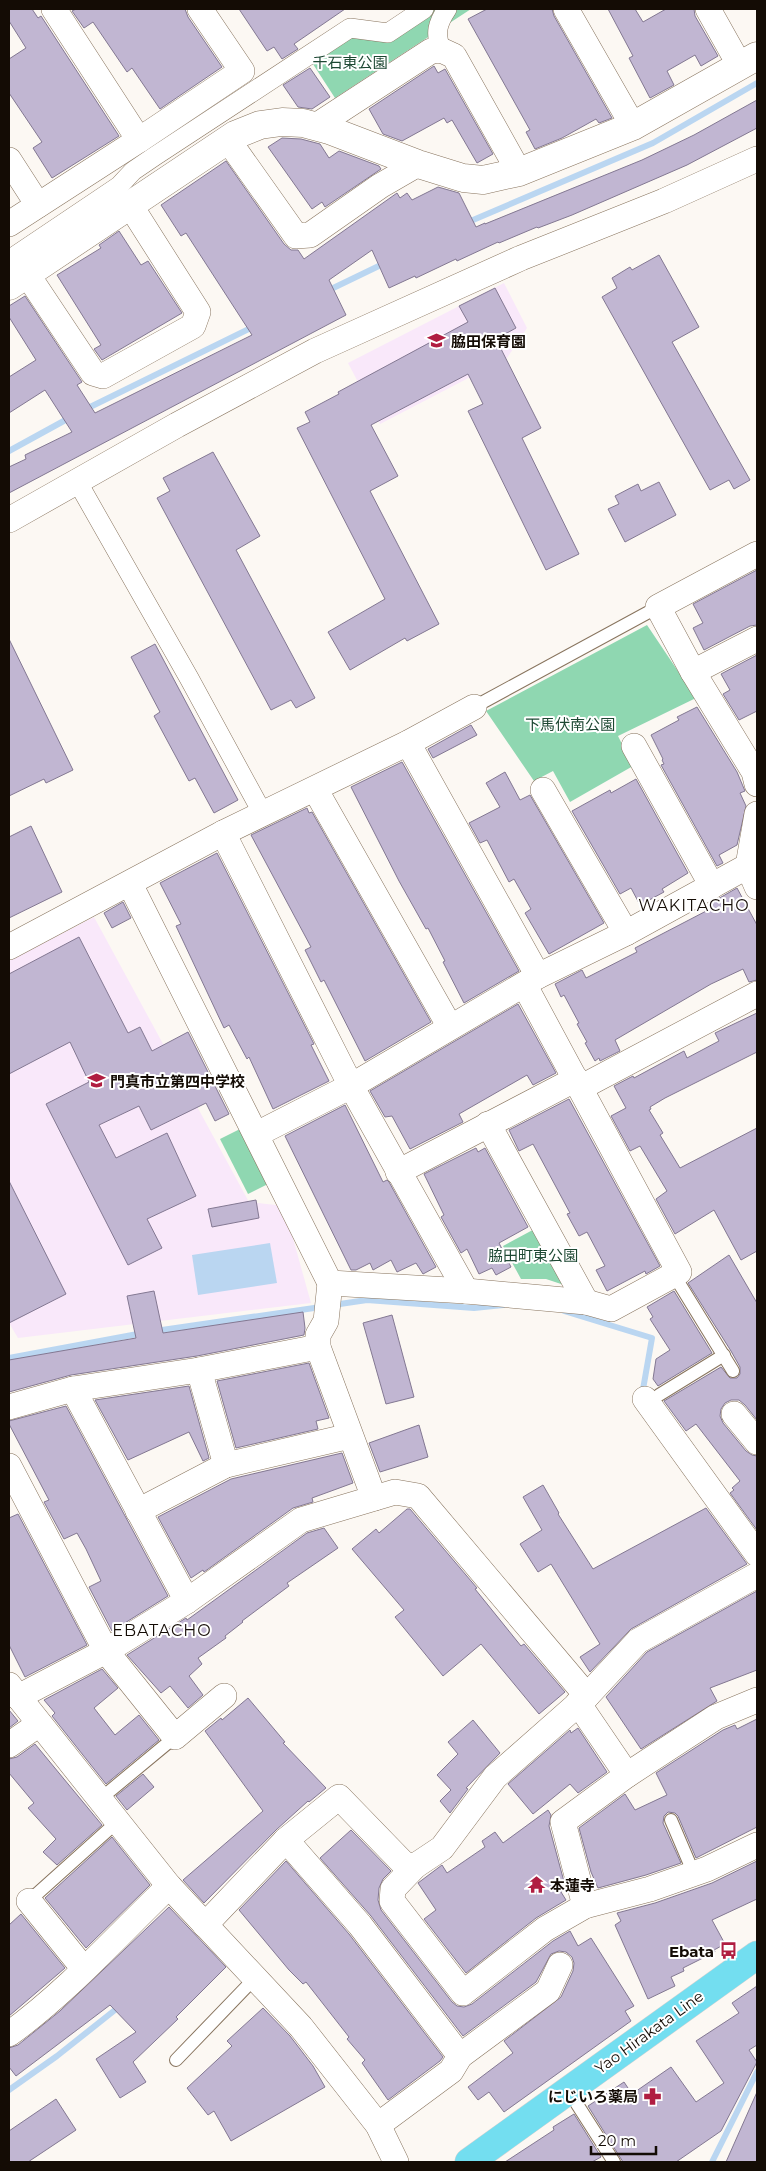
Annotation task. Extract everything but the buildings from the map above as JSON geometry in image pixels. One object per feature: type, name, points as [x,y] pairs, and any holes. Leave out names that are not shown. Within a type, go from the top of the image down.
[{"type":"main road","name":"Yao Hirakata Line","points":[[469,2162],[757,1955]]},
{"type":"street","points":[[54,9],[139,140]]},
{"type":"street","points":[[9,224],[242,71],[200,9]]},
{"type":"street","points":[[15,273],[119,186],[133,171],[350,28],[388,33],[424,9]]},
{"type":"street","points":[[441,50],[437,37],[438,22],[447,9]]},
{"type":"street","points":[[566,9],[633,126]]},
{"type":"street","points":[[15,273],[130,205],[228,140],[260,125],[282,122],[316,126],[418,164],[463,178],[483,180],[519,172],[633,126],[748,61],[708,9]]},
{"type":"street","points":[[316,126],[431,51],[441,50],[454,56],[519,172]]},
{"type":"street","points":[[228,140],[296,236],[310,235],[380,186],[418,164]]},
{"type":"street","points":[[9,520],[177,425],[315,351],[521,258],[664,201],[757,159]]},
{"type":"street","points":[[9,160],[38,205]]},
{"type":"street","points":[[15,273],[92,373],[103,376],[193,326],[198,312],[130,205]]},
{"type":"street","points":[[77,481],[189,678],[263,814]]},
{"type":"street","points":[[757,554],[658,607],[693,672],[750,749],[757,784]]},
{"type":"street","points":[[693,672],[757,639]]},
{"type":"street","points":[[9,946],[130,884],[223,833],[408,743],[474,706]]},
{"type":"street","points":[[330,1287],[466,1291],[586,1302],[611,1309],[679,1272],[578,1084],[532,981],[408,743]]},
{"type":"street","points":[[634,746],[712,886]]},
{"type":"street","points":[[315,789],[450,1027]]},
{"type":"street","points":[[543,790],[626,934]]},
{"type":"street","points":[[257,1134],[351,1086],[532,981],[626,934],[712,886],[754,871],[757,814]]},
{"type":"street","points":[[223,833],[351,1086],[466,1291]]},
{"type":"street","points":[[130,884],[257,1134],[330,1287],[326,1321],[318,1335],[318,1347],[374,1498]]},
{"type":"street","points":[[398,1172],[488,1124],[578,1084],[757,994]]},
{"type":"street","points":[[488,1124],[586,1302]]},
{"type":"street","points":[[9,1407],[73,1390],[199,1370],[318,1347]]},
{"type":"street","points":[[199,1370],[226,1465]]},
{"type":"street","points":[[73,1390],[186,1602]]},
{"type":"street","points":[[652,1397],[757,1554]]},
{"type":"street","points":[[734,1414],[757,1442]]},
{"type":"street","points":[[138,1512],[226,1465],[350,1436]]},
{"type":"street","points":[[9,1466],[106,1651],[175,1737],[224,1696]]},
{"type":"street","points":[[396,2162],[378,2126],[302,2028],[169,1886],[13,1691],[106,1651],[186,1602],[300,1520],[395,1492],[418,1496],[583,1700],[628,1775]]},
{"type":"street","points":[[756,1847],[694,1874],[650,1889],[585,1906],[545,1928],[464,1993],[392,1901],[393,1889],[415,1866],[442,1848],[495,1777],[583,1700],[638,1641],[757,1575]]},
{"type":"street","points":[[585,1906],[563,1822],[628,1775],[716,1717],[757,1700]]},
{"type":"street","points":[[9,1745],[39,1724]]},
{"type":"street","points":[[205,1925],[286,1840],[339,1797],[404,1864],[415,1866]]},
{"type":"street","points":[[286,1840],[360,1925],[460,2056]]},
{"type":"street","points":[[9,2034],[29,2019],[84,1969],[169,1886]]},
{"type":"street","points":[[29,1901],[84,1969]]},
{"type":"street","points":[[378,2126],[450,2071],[460,2056],[548,1991],[560,1965]]},
{"type":"lane","points":[[474,706],[658,607]]},
{"type":"lane","points":[[674,1275],[733,1371]]},
{"type":"lane","points":[[652,1397],[724,1355]]},
{"type":"lane","points":[[99,1800],[175,1737]]},
{"type":"lane","points":[[671,1820],[694,1874]]},
{"type":"lane","points":[[29,1901],[117,1822]]},
{"type":"lane","points":[[176,2060],[255,1978]]},
{"type":"lane","points":[[568,2090],[614,2162]]},
{"type":"shaded area","points":[[504,283],[527,328],[507,358],[380,424],[348,363]]},
{"type":"shaded area","name":"門真市立第四中学校","points":[[94,917],[249,1202],[284,1206],[311,1303],[18,1338],[9,1323],[9,961]]},
{"type":"green space","name":"千石東公園","points":[[435,9],[471,9],[335,98],[311,61],[351,34],[389,38]]},
{"type":"green space","name":"下馬伏南公園","points":[[647,625],[696,698],[618,736],[633,766],[570,802],[553,771],[534,781],[486,711]]},
{"type":"green space","points":[[242,1128],[270,1183],[248,1194],[220,1139]]},
{"type":"green space","name":"脇田町東公園","points":[[542,1225],[571,1279],[561,1284],[546,1279],[521,1279],[503,1246]]},
{"type":"water","points":[[270,1243],[277,1283],[198,1295],[192,1255]]},
{"type":"waterway","points":[[466,223],[653,143],[757,83]]},
{"type":"waterway","points":[[327,291],[385,263]]},
{"type":"waterway","points":[[84,410],[255,326]]},
{"type":"waterway","points":[[9,451],[71,417]]},
{"type":"waterway","points":[[333,1305],[367,1300],[474,1308],[503,1305]]},
{"type":"waterway","points":[[155,1331],[321,1307]]},
{"type":"waterway","points":[[564,1311],[652,1338],[642,1395]]},
{"type":"waterway","points":[[9,1358],[143,1333]]},
{"type":"waterway","points":[[9,2090],[57,2056],[120,2006]]},
{"type":"waterway","points":[[712,2162],[757,2072]]},
{"type":"place","name":"脇田保育園","points":[[437,341]]},
{"type":"place","name":"門真市立第四中学校","points":[[96,1081]]},
{"type":"place","name":"本蓮寺","points":[[536,1885]]},
{"type":"place","name":"Ebata","points":[[728,1951]]},
{"type":"place","name":"にじいろ薬局","points":[[652,2096]]},
{"type":"district","name":"WAKITACHO","points":[[694,905]]},
{"type":"district","name":"EBATACHO","points":[[162,1630]]}]
